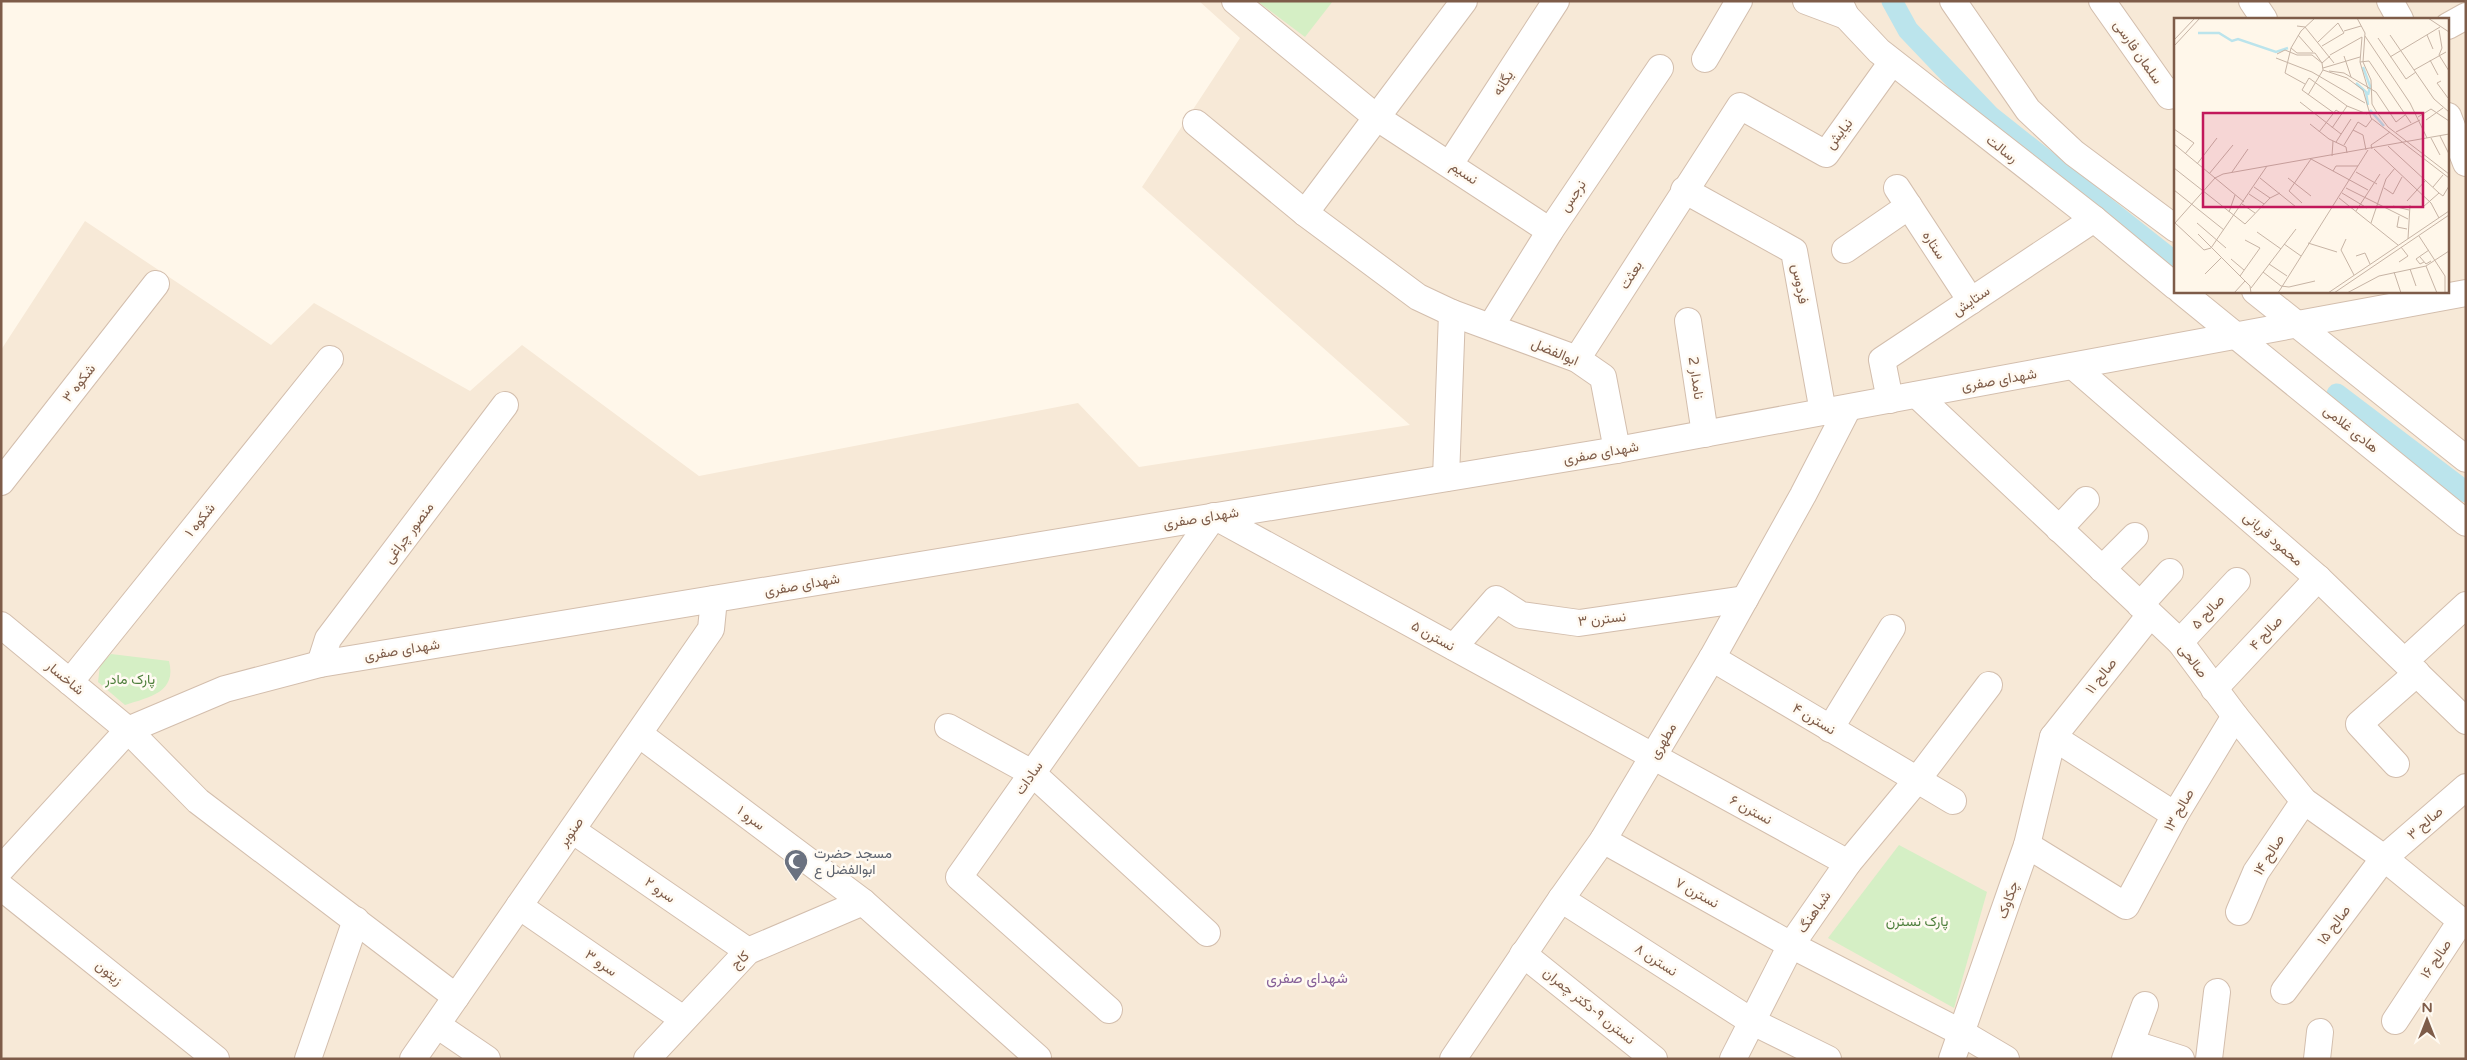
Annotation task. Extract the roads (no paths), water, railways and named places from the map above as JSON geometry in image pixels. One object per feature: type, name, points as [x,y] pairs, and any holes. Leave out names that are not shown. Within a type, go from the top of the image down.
[{"type":"street","name":"نسیم","points":[[1235,1],[1376,117],[1550,231]]},
{"type":"street","points":[[1304,213],[1464,1]]},
{"type":"street","points":[[1705,59],[1739,1]]},
{"type":"street","points":[[1806,1],[1843,9]]},
{"type":"street","points":[[1953,1],[2028,110],[2074,153],[2170,216]]},
{"type":"street","name":"سلمان فارسی","points":[[2102,1],[2169,96],[2174,92]]},
{"type":"street","points":[[2252,1],[2263,18]]},
{"type":"street","points":[[2390,1],[2399,18]]},
{"type":"street","name":"یگانه","points":[[1450,164],[1552,3]]},
{"type":"street","name":"رسالت","points":[[1843,9],[1892,62],[2094,219],[2174,285]]},
{"type":"street","points":[[2450,25],[2466,16]]},
{"type":"street","name":"نیایش","points":[[1740,106],[1826,154],[1892,62]]},
{"type":"street","name":"نرجس","points":[[1491,326],[1550,231],[1660,68]]},
{"type":"street","name":"بعثت","points":[[1577,359],[1684,190],[1740,106]]},
{"type":"street","points":[[2450,121],[2466,163]]},
{"type":"street","name":"ابوالفضل","points":[[1196,123],[1304,213],[1418,297],[1452,313],[1577,359],[1603,377],[1617,450]]},
{"type":"street","name":"فردوس","points":[[1684,190],[1794,251],[1836,410]]},
{"type":"street","name":"ستاره","points":[[1845,250],[1903,197],[1971,301]]},
{"type":"street","name":"ستایش","points":[[1890,400],[1882,360],[2094,219]]},
{"type":"street","name":"شکوه ۳","points":[[1,482],[156,284]]},
{"type":"street","points":[[2182,292],[2236,336]]},
{"type":"street","points":[[2256,292],[2466,459]]},
{"type":"street","name":"شهدای صفری","points":[[1,869],[128,730],[225,689],[320,664],[1617,450],[2466,293]]},
{"type":"street","points":[[1446,478],[1452,313]]},
{"type":"street","name":"نامدار 2","points":[[1688,321],[1705,434]]},
{"type":"street","name":"هادی غلامی","points":[[2236,336],[2466,523]]},
{"type":"street","name":"شکوه ۱","points":[[70,682],[330,359]]},
{"type":"street","name":"محمود قربانی","points":[[2073,366],[2318,578],[2466,721]]},
{"type":"street","name":"صالحی","points":[[1917,395],[2180,642],[2214,689],[2304,802],[2384,858],[2461,916]]},
{"type":"street","name":"منصور چراغی","points":[[320,664],[328,639],[505,405]]},
{"type":"street","name":"مطهری","points":[[1453,1059],[1523,954],[1604,840],[1712,658],[1803,495],[1836,410]]},
{"type":"street","points":[[2059,529],[2086,500]]},
{"type":"street","name":"نسترن ۵","points":[[1214,516],[1653,757]]},
{"type":"street","name":"سادات","points":[[1109,1010],[959,878],[1214,516]]},
{"type":"street","points":[[2102,569],[2134,536]]},
{"type":"street","name":"صالح ۱۱","points":[[2053,737],[2145,610],[2170,572]]},
{"type":"street","name":"صالح ۴","points":[[2214,689],[2318,578]]},
{"type":"street","name":"صالح ۵","points":[[2180,642],[2237,581]]},
{"type":"street","name":"صنوبر","points":[[413,1059],[711,629],[714,599]]},
{"type":"street","name":"نسترن ۳","points":[[1454,647],[1496,600],[1521,614],[1579,623],[1745,599]]},
{"type":"street","points":[[2396,764],[2359,724],[2466,605]]},
{"type":"street","name":"شاخسار","points":[[1,625],[128,730],[198,801],[456,997]]},
{"type":"street","points":[[1830,728],[1892,628]]},
{"type":"street","name":"نسترن ۴","points":[[1712,658],[1953,802]]},
{"type":"street","name":"شباهنگ","points":[[1732,1059],[1791,945],[1848,863],[1917,780],[1989,685]]},
{"type":"street","name":"صالح ۱۳","points":[[2027,845],[2126,906],[2175,815],[2235,716]]},
{"type":"street","points":[[948,727],[1032,773],[1206,933]]},
{"type":"street","name":"سرو ۱","points":[[639,734],[863,902],[1038,1058]]},
{"type":"street","points":[[2053,737],[2175,815]]},
{"type":"street","name":"چکاوک","points":[[1952,1059],[2027,845],[2053,737]]},
{"type":"street","name":"نسترن ۶","points":[[1653,757],[1848,863]]},
{"type":"street","name":"صالح ۳","points":[[2384,858],[2466,787]]},
{"type":"street","name":"صالح ۱۴","points":[[2239,912],[2256,872],[2304,802]]},
{"type":"street","name":"سرو ۲","points":[[572,830],[748,951]]},
{"type":"street","name":"نسترن ۷","points":[[1604,840],[1791,945],[1962,1033],[2006,1059]]},
{"type":"street","name":"صالح ۱۵","points":[[2284,991],[2384,858]]},
{"type":"street","name":"زیتون","points":[[1,887],[216,1059]]},
{"type":"street","name":"نسترن ۸","points":[[1561,899],[1751,1021],[1828,1059]]},
{"type":"street","name":"کاج","points":[[647,1059],[748,951],[863,902]]},
{"type":"street","name":"سرو ۳","points":[[519,906],[683,1019]]},
{"type":"street","name":"صالح ۱۶","points":[[2395,1021],[2461,916]]},
{"type":"street","points":[[308,1059],[356,920]]},
{"type":"street","name":"نسترن ۹-دکتر چمران","points":[[1523,954],[1654,1059]]},
{"type":"street","points":[[2209,1059],[2217,992]]},
{"type":"street","points":[[2145,1005],[2128,1051],[2181,1059]]},
{"type":"street","points":[[437,1025],[487,1059]]},
{"type":"street","points":[[2317,1059],[2320,1032]]},
{"type":"waterway","points":[[1892,1],[1908,30],[1990,116],[2174,261]]},
{"type":"waterway","points":[[2337,394],[2466,492]]},
{"type":"place","name":"مسجد حضرت ابوالفضل ع","points":[[796,882]]},
{"type":"district","name":"شهدای صفری","points":[[1307,978]]},
{"type":"park label","name":"پارک مادر","points":[[130,679]]},
{"type":"park label","name":"پارک نسترن","points":[[1917,921]]}]
